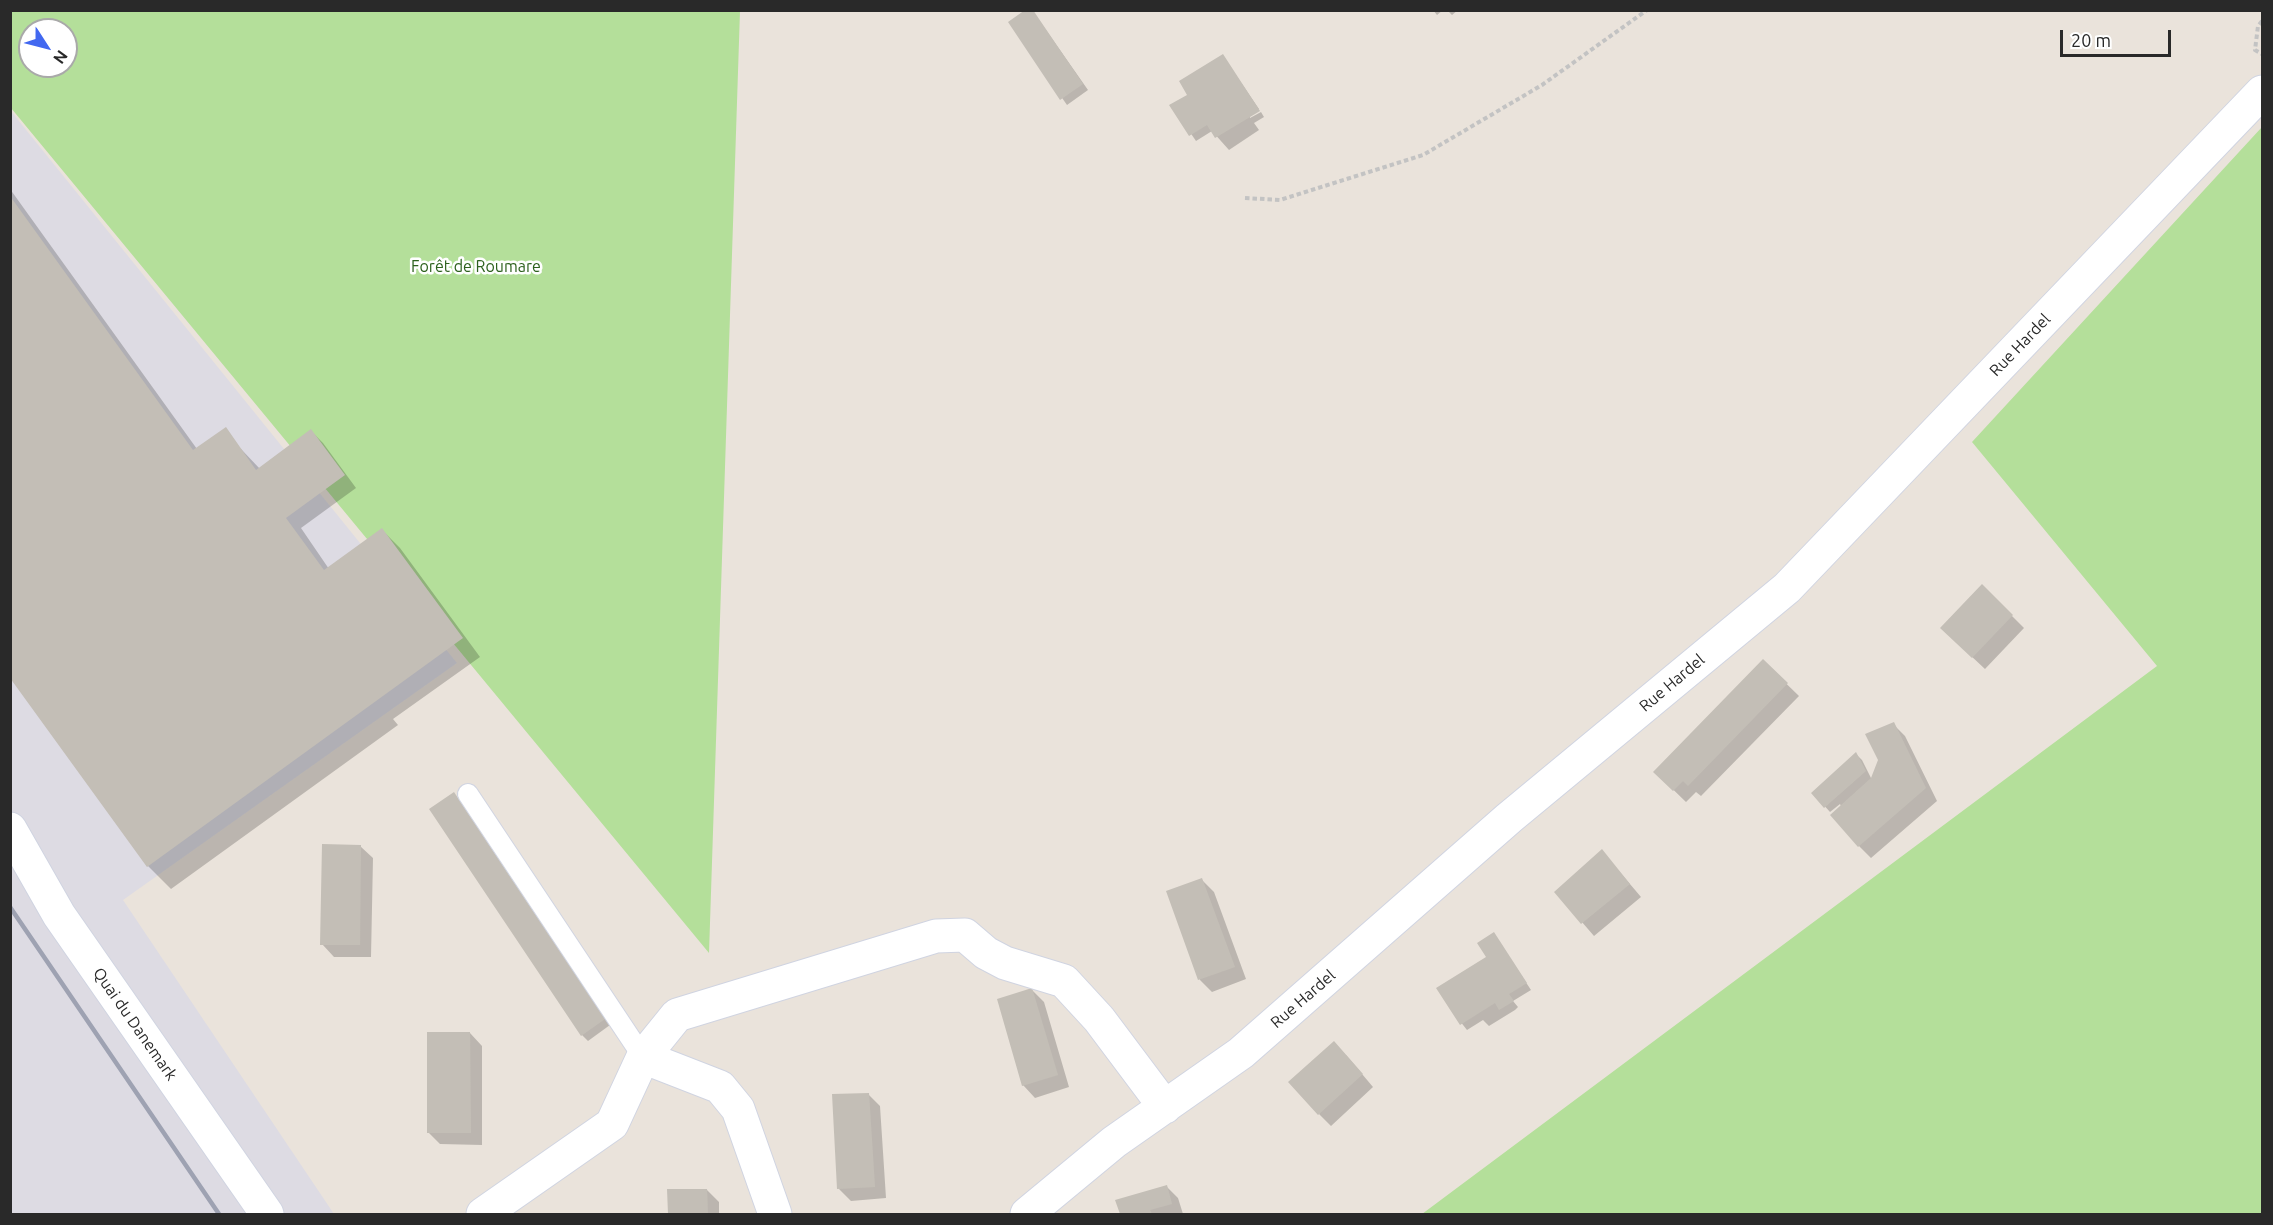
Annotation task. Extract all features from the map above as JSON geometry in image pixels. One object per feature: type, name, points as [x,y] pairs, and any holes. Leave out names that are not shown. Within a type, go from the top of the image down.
[{"type":"street","name":"Rue Hardel","points":[[1027,1215],[1114,1142],[1241,1053],[1509,818],[1786,588],[2262,92]]},
{"type":"street","name":"Quai du Danemark","points":[[10,829],[59,915],[267,1215]]},
{"type":"street","points":[[483,1215],[612,1124],[643,1057],[677,1015],[936,936],[965,935],[986,953],[1005,963],[1064,981],[1099,1019],[1165,1107]]},
{"type":"street","points":[[643,1057],[720,1087],[738,1109],[775,1215]]},
{"type":"lane","points":[[468,794],[643,1057]]},
{"type":"path","points":[[1245,198],[1281,200],[1423,155],[1542,85],[1647,10]]},
{"type":"path","points":[[2262,21],[2258,26],[2255,50],[2262,54]]},
{"type":"shaded area","points":[[10,110],[457,663],[123,900],[334,1214],[11,1214]]},
{"type":"green space","name":"Forêt de Roumare","points":[[10,11],[740,11],[709,953],[11,108]]},
{"type":"green space","points":[[2262,127],[2262,1214],[1422,1214],[2157,666],[1972,442]]},
{"type":"building","points":[[1025,10],[1033,10],[1083,84],[1060,100],[1008,22]]},
{"type":"building","points":[[1223,54],[1260,111],[1215,138],[1207,125],[1189,136],[1169,105],[1187,95],[1179,81]]},
{"type":"building","points":[[10,196],[193,450],[226,427],[256,470],[311,429],[345,475],[286,518],[324,570],[382,528],[463,638],[147,867],[10,678]]},
{"type":"building","points":[[1982,584],[2013,615],[1972,658],[1940,628]]},
{"type":"building","points":[[1763,659],[1788,683],[1688,786],[1683,781],[1673,791],[1653,772]]},
{"type":"building","points":[[1894,722],[1926,788],[1858,847],[1830,815],[1871,778],[1878,760],[1865,734]]},
{"type":"building","points":[[1856,752],[1866,771],[1824,808],[1811,793]]},
{"type":"building","points":[[454,792],[605,1019],[581,1036],[429,809]]},
{"type":"building","points":[[322,844],[361,845],[360,945],[320,945]]},
{"type":"building","points":[[1602,849],[1630,884],[1581,924],[1554,892]]},
{"type":"building","points":[[1202,878],[1235,967],[1198,980],[1166,891]]},
{"type":"building","points":[[1494,932],[1527,983],[1509,994],[1514,1001],[1499,1010],[1495,1003],[1460,1025],[1436,988],[1486,957],[1477,943]]},
{"type":"building","points":[[1032,988],[1058,1075],[1022,1086],[997,999]]},
{"type":"building","points":[[427,1032],[470,1032],[471,1133],[427,1133]]},
{"type":"building","points":[[1334,1041],[1363,1074],[1318,1115],[1288,1082]]},
{"type":"building","points":[[869,1093],[875,1187],[837,1189],[832,1094]]},
{"type":"building","points":[[1167,1185],[1172,1204],[1150,1210],[1152,1214],[1120,1214],[1115,1200]]},
{"type":"building","points":[[667,1189],[707,1189],[708,1214],[668,1214]]},
{"type":"railway","points":[[10,907],[219,1214]]}]
